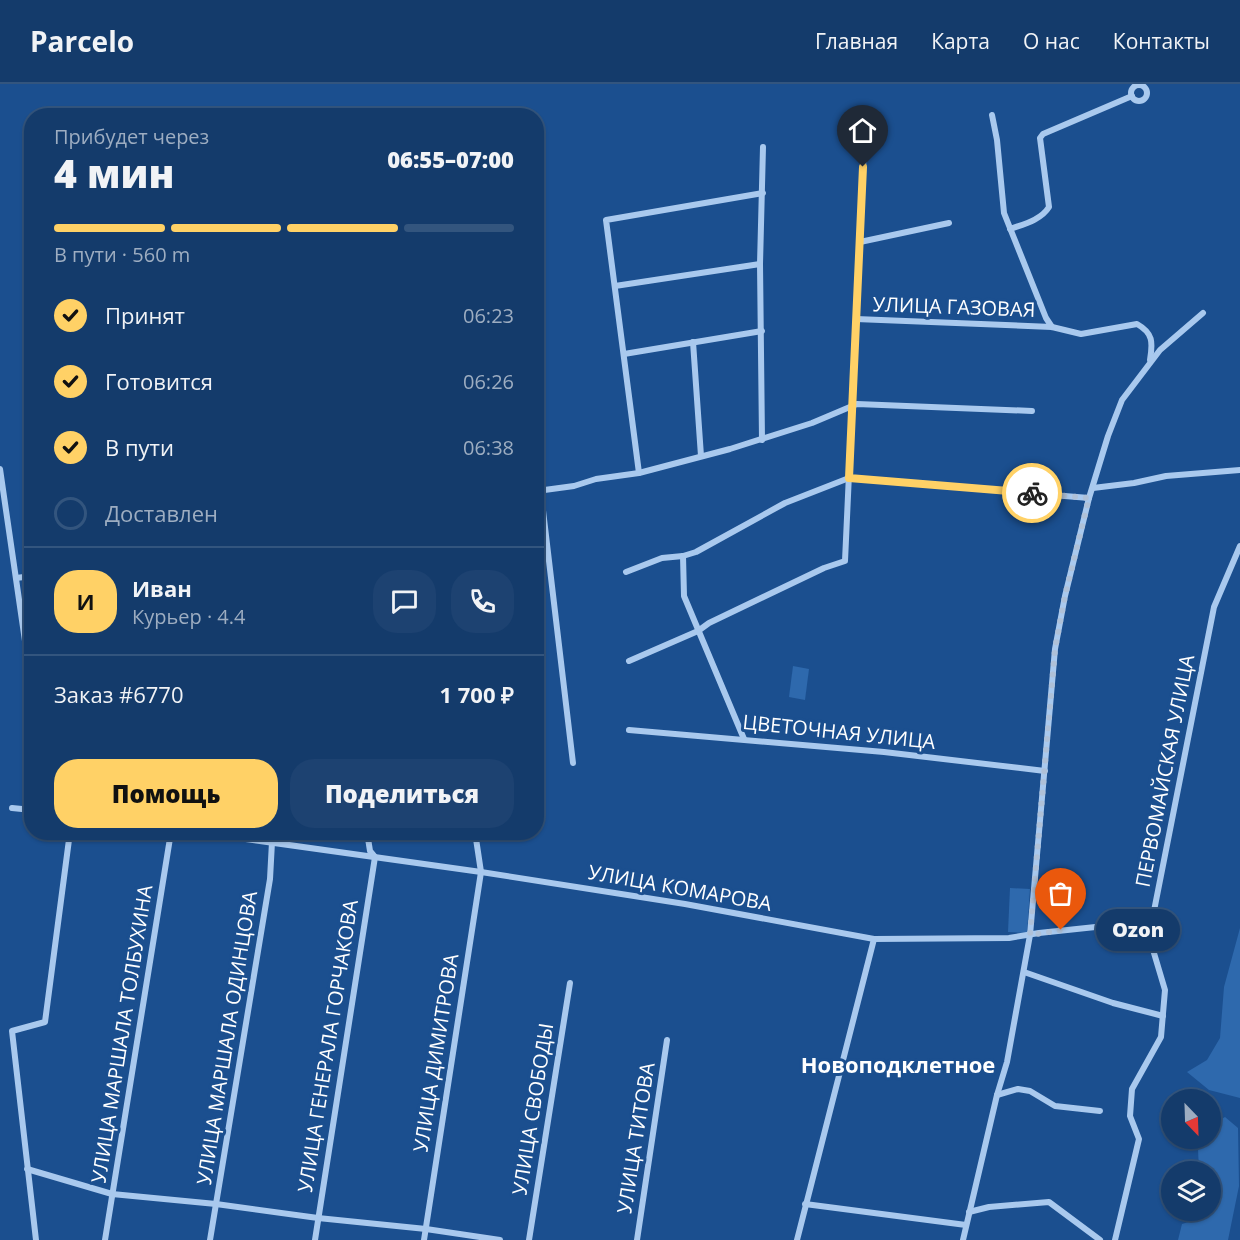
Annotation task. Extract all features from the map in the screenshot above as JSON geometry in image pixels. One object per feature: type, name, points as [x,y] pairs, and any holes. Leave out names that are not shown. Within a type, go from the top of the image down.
[{"type":"street","points":[[1010,229],[1035,219],[1045,213],[1049,207],[1041,138],[1043,134],[1132,96]]},
{"type":"street","points":[[992,115],[997,140],[1004,213],[1046,318],[1052,327]]},
{"type":"street","points":[[762,440],[760,264],[763,147]]},
{"type":"street","points":[[629,661],[698,631],[813,573],[844,561],[864,148]]},
{"type":"street","points":[[639,473],[606,220],[763,193]]},
{"type":"street","points":[[860,242],[949,224]]},
{"type":"street","points":[[615,286],[760,264]]},
{"type":"street","points":[[963,1240],[1007,1062],[1024,972],[1030,935],[1055,649],[1065,596],[1089,498],[1122,400],[1160,350],[1203,313]]},
{"type":"street","name":"УЛИЦА ГАЗОВАЯ","points":[[856,320],[1052,327],[1081,334],[1137,324],[1146,329],[1150,335],[1152,351],[1150,361]]},
{"type":"street","points":[[624,354],[762,331]]},
{"type":"street","points":[[693,342],[701,456]]},
{"type":"street","points":[[544,491],[574,486],[596,479],[639,473],[762,440],[812,423],[857,404],[1032,411]]},
{"type":"street","points":[[0,469],[24,634]]},
{"type":"street","points":[[1093,488],[1166,476],[1240,470]]},
{"type":"street","points":[[626,572],[662,558],[683,556],[720,540],[738,527],[785,503],[849,478],[1089,498]]},
{"type":"street","points":[[544,519],[573,763]]},
{"type":"street","name":"ПЕРВОМАЙСКАЯ УЛИЦА","points":[[1115,1240],[1139,1139],[1130,1116],[1132,1089],[1161,1037],[1165,990],[1151,943],[1152,921],[1214,607],[1240,546]]},
{"type":"street","points":[[683,556],[683,592],[744,739]]},
{"type":"street","points":[[16,578],[24,577]]},
{"type":"street","name":"ЦВЕТОЧНАЯ УЛИЦА","points":[[629,730],[884,752],[1045,771]]},
{"type":"street","points":[[12,808],[24,809]]},
{"type":"street","points":[[36,1240],[12,1031],[45,1023],[69,840]]},
{"type":"street","name":"УЛИЦА МАРШАЛА ТОЛБУХИНА","points":[[105,1240],[170,840]]},
{"type":"street","name":"УЛИЦА КОМАРОВА","points":[[261,840],[685,904],[874,939],[1009,938],[1030,935]]},
{"type":"street","points":[[368,840],[370,851],[375,856]]},
{"type":"street","points":[[476,840],[481,872]]},
{"type":"street","name":"УЛИЦА МАРШАЛА ОДИНЦОВА","points":[[210,1240],[270,879],[272,842]]},
{"type":"street","name":"УЛИЦА ГЕНЕРАЛА ГОРЧАКОВА","points":[[315,1240],[375,856]]},
{"type":"street","name":"УЛИЦА ДИМИТРОВА","points":[[424,1240],[481,872]]},
{"type":"street","points":[[1030,935],[1152,921]]},
{"type":"street","points":[[797,1240],[874,939]]},
{"type":"street","points":[[1024,972],[1113,1003],[1163,1016]]},
{"type":"street","name":"УЛИЦА СВОБОДЫ","points":[[529,1240],[570,983]]},
{"type":"street","name":"УЛИЦА ТИТОВА","points":[[637,1240],[667,1040]]},
{"type":"street","points":[[998,1095],[1018,1089],[1030,1091],[1055,1106],[1100,1111]]},
{"type":"street","points":[[27,1169],[112,1194],[216,1204],[500,1240]]},
{"type":"street","points":[[969,1212],[989,1207],[1048,1202],[1100,1240]]},
{"type":"street","points":[[806,1204],[966,1225]]},
{"type":"shaded area","points":[[793,666],[809,669],[805,700],[789,697]]},
{"type":"shaded area","points":[[1010,888],[1030,889],[1027,933],[1008,932]]},
{"type":"shaded area","points":[[1240,928],[1240,1098],[1221,1093],[1221,1089],[1208,1089],[1187,1072],[1207,1060],[1220,1038],[1224,987]]},
{"type":"shaded area","points":[[1225,1117],[1238,1128],[1239,1186],[1228,1240],[1178,1240],[1182,1224],[1192,1221],[1221,1221],[1221,1161],[1199,1161],[1198,1149],[1221,1149],[1221,1119]]},
{"type":"way so far","points":[[1032,493],[1089,498],[1065,596],[1055,649],[1030,935],[1061,930]]},
{"type":"place","name":"Ozon","points":[[1061,930]]},
{"type":"district","name":"Новоподклетное","points":[[898,1065]]},
{"type":"route","points":[[863,167],[849,478],[1032,493]]}]
